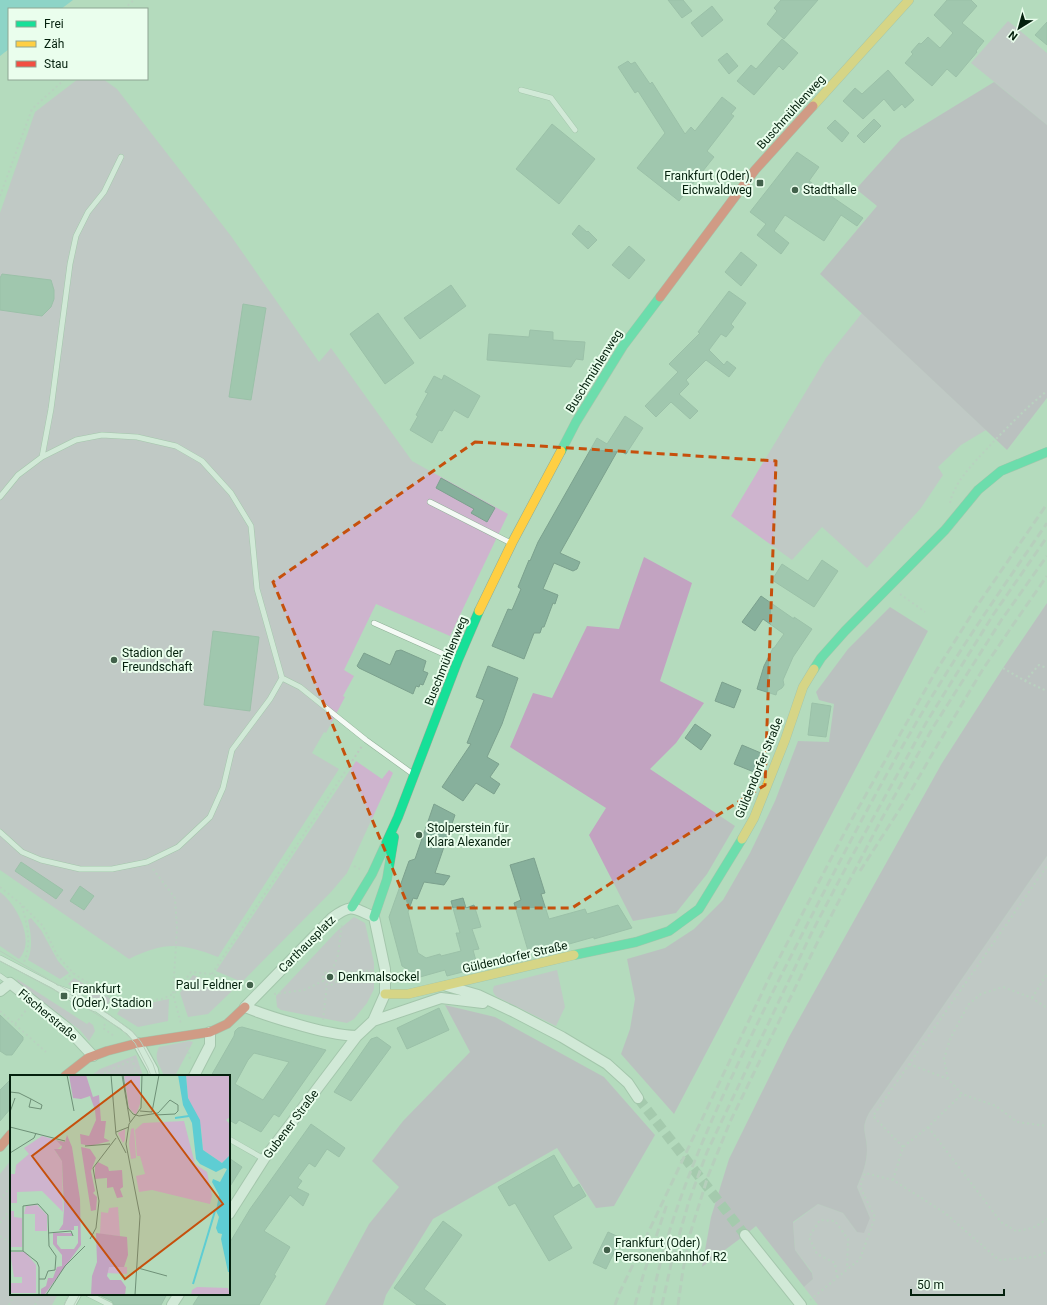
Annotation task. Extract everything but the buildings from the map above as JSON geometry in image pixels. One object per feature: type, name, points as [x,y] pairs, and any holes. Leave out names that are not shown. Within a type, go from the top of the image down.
[{"type":"street","name":"Buschmühlenweg","points":[[348,908],[372,874],[398,817],[458,660],[477,615],[512,543],[576,422],[623,346],[755,170],[905,1]]},
{"type":"street","name":"Güldendorfer Straße","points":[[385,994],[408,994],[604,948],[636,942],[669,931],[699,909],[754,818],[785,740],[803,687],[821,658],[944,530],[978,490],[1001,471],[1047,452]]},
{"type":"street","name":"Buschmühlenweg","points":[[374,917],[387,880],[398,817]]},
{"type":"street","points":[[245,1007],[261,1014],[322,1031],[340,1035],[357,1036],[372,1021],[385,994],[385,969],[374,917],[348,908]]},
{"type":"street","name":"Carthausplatz","points":[[66,1075],[88,1058],[107,1051],[138,1042],[210,1032],[227,1024],[332,918],[348,908]]},
{"type":"street","name":"Fischerstraße","points":[[0,991],[10,983],[67,1028],[93,1056]]},
{"type":"street","points":[[446,986],[478,995],[562,1037],[607,1064],[628,1083],[638,1098]]},
{"type":"street","points":[[372,1021],[442,998],[470,1000],[500,1006]]},
{"type":"street","points":[[194,1075],[210,1045],[210,1032]]},
{"type":"street","name":"Gubener Straße","points":[[230,1212],[264,1158],[357,1036]]},
{"type":"street","points":[[138,1042],[153,1070],[154,1075]]},
{"type":"street","points":[[0,1147],[10,1135]]},
{"type":"street","points":[[745,1235],[804,1304]]},
{"type":"street","points":[[70,1305],[75,1295]]},
{"type":"street","points":[[172,1305],[178,1295]]},
{"type":"lane","points":[[521,90],[551,98],[575,130]]},
{"type":"lane","points":[[42,457],[51,409],[70,264],[76,236],[88,212],[104,192],[121,157]]},
{"type":"lane","points":[[0,497],[18,476],[42,457],[76,440],[102,435],[137,437],[176,446],[202,461],[231,494],[251,526],[257,589],[282,678],[270,699],[232,750],[223,788],[210,817],[178,847],[147,862],[112,869],[80,869],[41,860],[22,852],[0,832]]},
{"type":"lane","points":[[430,502],[512,543]]},
{"type":"lane","points":[[374,623],[458,660]]},
{"type":"lane","points":[[282,678],[300,687],[366,740],[414,774]]},
{"type":"lane","points":[[0,958],[54,986],[75,1002],[95,1010],[129,1032],[138,1042]]},
{"type":"lane","points":[[0,976],[10,983]]},
{"type":"lane","points":[[230,1141],[264,1158]]},
{"type":"lane","points":[[90,1295],[110,1305]]},
{"type":"path","points":[[125,8],[134,0]]},
{"type":"path","points":[[0,196],[32,109],[64,80]]},
{"type":"path","points":[[949,509],[952,495],[969,468],[1029,405],[1047,391]]},
{"type":"path","points":[[888,587],[925,612]]},
{"type":"path","points":[[1026,681],[1039,665],[1047,668]]},
{"type":"path","points":[[1003,668],[1047,691]]},
{"type":"path","points":[[212,974],[366,740]]},
{"type":"path","points":[[147,862],[175,898],[177,928],[173,994],[194,1075]]},
{"type":"path","points":[[903,1146],[873,1116],[1047,866]]},
{"type":"path","points":[[0,887],[22,905],[43,926],[58,955],[73,973],[106,995],[135,1002],[162,999],[178,990],[191,972],[212,974],[242,987]]},
{"type":"path","points":[[21,968],[28,952],[28,930],[22,905]]},
{"type":"path","points":[[332,971],[338,955],[348,908]]},
{"type":"path","points":[[323,981],[323,976],[326,971],[332,971],[336,974],[385,969]]},
{"type":"path","points":[[62,983],[73,973]]},
{"type":"path","points":[[323,981],[327,984],[333,984],[336,981],[336,974]]},
{"type":"path","points":[[1032,998],[1047,974]]},
{"type":"path","points":[[257,994],[286,993],[304,990],[323,981]]},
{"type":"path","points":[[322,1031],[327,984]]},
{"type":"path","points":[[948,1079],[944,1059],[950,1039],[968,1005],[981,994],[1003,987],[1032,998],[1047,1008]]},
{"type":"path","points":[[111,1012],[118,998]]},
{"type":"path","points":[[15,1024],[34,1001]]},
{"type":"path","points":[[0,1011],[46,1052]]},
{"type":"path","points":[[102,1075],[132,1060]]},
{"type":"path","points":[[909,1064],[948,1079],[962,1094],[996,1106],[1017,1122],[1047,1126]]},
{"type":"path","points":[[893,1180],[903,1146],[928,1126],[962,1094]]},
{"type":"path","points":[[928,1126],[1001,1222],[1016,1230],[1033,1228],[1047,1219]]},
{"type":"path","points":[[804,1304],[860,1259],[875,1217],[860,1187],[865,1173],[893,1180],[945,1213],[999,1260],[1035,1257],[1047,1252]]},
{"type":"path","points":[[0,1200],[10,1187]]},
{"type":"path","points":[[0,1223],[10,1209]]},
{"type":"path","points":[[837,1278],[835,1263],[817,1254],[809,1237],[820,1220],[835,1221],[848,1239],[847,1269]]},
{"type":"path","points":[[0,1236],[10,1242]]},
{"type":"path","points":[[9,1305],[14,1295]]},
{"type":"path","points":[[35,1305],[40,1295]]},
{"type":"highlighted area","points":[[475,442],[776,461],[765,785],[572,908],[409,908],[273,582]]},
{"type":"shaded area","points":[[1008,21],[1047,53],[1047,125],[971,63]]},
{"type":"shaded area","name":"Stadion der Freundschaft","points":[[77,80],[104,80],[117,89],[231,236],[319,362],[331,348],[412,461],[508,514],[450,636],[376,604],[344,670],[354,676],[343,696],[345,697],[326,733],[324,732],[312,753],[339,769],[218,957],[194,949],[174,946],[153,949],[129,959],[0,870],[0,213],[35,112]]},
{"type":"shaded area","points":[[994,82],[1047,125],[1047,398],[1007,450],[820,274],[877,206],[856,189],[901,139]]},
{"type":"shaded area","points":[[862,313],[986,430],[961,445],[938,467],[943,475],[921,508],[867,568],[822,527],[792,560],[731,516],[826,358]]},
{"type":"shaded area","points":[[644,557],[692,583],[660,681],[704,703],[676,743],[650,769],[735,826],[707,874],[676,913],[633,921],[589,835],[606,808],[510,747],[533,693],[552,698],[587,626],[619,629]]},
{"type":"shaded area","points":[[1047,603],[1047,856],[866,1119],[864,1128],[867,1144],[866,1160],[857,1187],[870,1218],[864,1233],[857,1232],[843,1213],[818,1204],[793,1222],[795,1250],[812,1273],[813,1279],[804,1287],[756,1226],[702,1267],[711,1217],[729,1159],[789,1037],[942,763]]},
{"type":"shaded area","points":[[890,607],[928,631],[674,1114],[621,1054],[630,1029],[635,999],[627,959],[665,948],[694,929],[723,900],[750,853],[775,801],[798,741],[829,742],[834,704],[819,700],[816,692],[848,649]]},
{"type":"shaded area","points":[[356,761],[382,779],[389,770],[393,773],[347,873],[331,892],[242,982],[216,971]]},
{"type":"shaded area","points":[[1047,856],[1047,1305],[818,1305],[804,1287],[813,1279],[812,1272],[795,1250],[793,1223],[818,1204],[843,1213],[857,1232],[870,1218],[857,1187],[866,1160],[867,1144],[864,1128],[866,1119]]},
{"type":"shaded area","points":[[0,892],[13,905],[25,933],[26,943],[24,951],[19,959],[0,946]]},
{"type":"shaded area","points":[[354,917],[365,923],[374,963],[374,989],[367,1003],[354,1019],[347,1023],[281,1010],[277,1007],[276,996],[337,931]]},
{"type":"shaded area","points":[[31,918],[41,930],[58,961],[69,973],[60,979],[28,960],[31,949],[31,940],[28,920]]},
{"type":"shaded area","points":[[557,970],[565,1007],[556,1026],[497,997],[493,992],[494,986]]},
{"type":"shaded area","points":[[193,975],[232,991],[208,1014],[188,1017],[180,993]]},
{"type":"shaded area","points":[[74,978],[111,999],[107,1006],[68,984]]},
{"type":"shaded area","points":[[17,979],[87,1024],[89,1022],[93,1025],[95,1031],[89,1041],[80,1030],[18,983]]},
{"type":"shaded area","points":[[169,999],[168,1021],[138,1027],[117,1014],[125,1002],[142,1004]]},
{"type":"shaded area","points":[[445,1005],[495,1017],[604,1077],[655,1135],[614,1206],[596,1208],[557,1148],[433,1219],[386,1295],[383,1305],[325,1305],[369,1224],[399,1187],[372,1161],[403,1121],[470,1052]]},
{"type":"shaded area","points":[[189,1041],[193,1042],[176,1075],[164,1075],[157,1059],[157,1051],[159,1047]]},
{"type":"shaded area","points":[[136,1055],[143,1075],[92,1075],[100,1069]]},
{"type":"shaded area","points":[[10,1161],[10,1295],[57,1295],[52,1305],[0,1305],[0,1174]]},
{"type":"water","points":[[0,0],[73,0],[62,8],[8,8],[8,50],[0,56]]},
{"type":"tunnel","points":[[638,1098],[745,1235]]},
{"type":"tram line","points":[[0,951],[110,1015],[133,1032],[141,1042],[153,1064],[157,1075]]},
{"type":"tram line","points":[[0,961],[75,1001],[121,1029],[135,1043],[151,1075]]},
{"type":"tram line","points":[[64,1305],[69,1295]]},
{"type":"tram line","points":[[74,1305],[79,1295]]},
{"type":"railway","points":[[615,1305],[770,976],[847,828],[936,671],[977,606],[1047,504]]},
{"type":"railway","points":[[651,1305],[659,1267],[670,1230],[696,1157],[711,1121],[786,966],[856,830],[913,728],[969,638],[1047,523]]},
{"type":"railway","points":[[662,1305],[672,1260],[689,1201],[707,1152],[812,932],[926,723],[993,615],[1047,537]]},
{"type":"railway","points":[[678,1305],[690,1234],[708,1176],[730,1122],[818,941],[880,822],[932,729],[1002,619],[1047,556]]},
{"type":"railway","points":[[860,871],[905,801],[983,669],[1047,576]]},
{"type":"railway","points":[[635,1305],[667,1204]]},
{"type":"traffic: fast","points":[[561,451],[576,422],[623,346],[660,297]]},
{"type":"traffic: fast","points":[[814,669],[821,658],[845,631],[945,530],[978,490],[1001,471],[1047,452]]},
{"type":"traffic: fast","points":[[352,907],[372,874],[398,817],[458,660],[479,611]]},
{"type":"traffic: fast","points":[[374,917],[387,879],[394,837]]},
{"type":"traffic: fast","points":[[574,955],[636,942],[669,931],[699,909],[742,839]]},
{"type":"traffic: slow","points":[[813,106],[909,0]]},
{"type":"traffic: slow","points":[[479,611],[512,543],[561,451]]},
{"type":"traffic: slow","points":[[742,839],[754,818],[785,740],[803,687],[814,669]]},
{"type":"traffic: slow","points":[[385,994],[408,994],[574,955]]},
{"type":"traffic: jam","points":[[660,297],[755,170],[813,106]]},
{"type":"traffic: jam","points":[[66,1075],[88,1058],[107,1051],[138,1043],[210,1032],[227,1024],[245,1007]]},
{"type":"traffic: jam","points":[[0,1147],[10,1135]]},
{"type":"place","name":"Frankfurt (Oder), Eichwaldweg","points":[[760,183]]},
{"type":"place","name":"Stadthalle","points":[[795,190]]},
{"type":"place","name":"Stadion der Freundschaft","points":[[114,660]]},
{"type":"place","name":"Stolperstein für Klara Alexander","points":[[419,835]]},
{"type":"place","name":"Denkmalsockel","points":[[330,977]]},
{"type":"place","name":"Paul Feldner","points":[[250,985]]},
{"type":"place","name":"Frankfurt (Oder), Stadion","points":[[64,996]]},
{"type":"place","name":"Frankfurt (Oder) Personenbahnhof R2","points":[[607,1250]]}]
